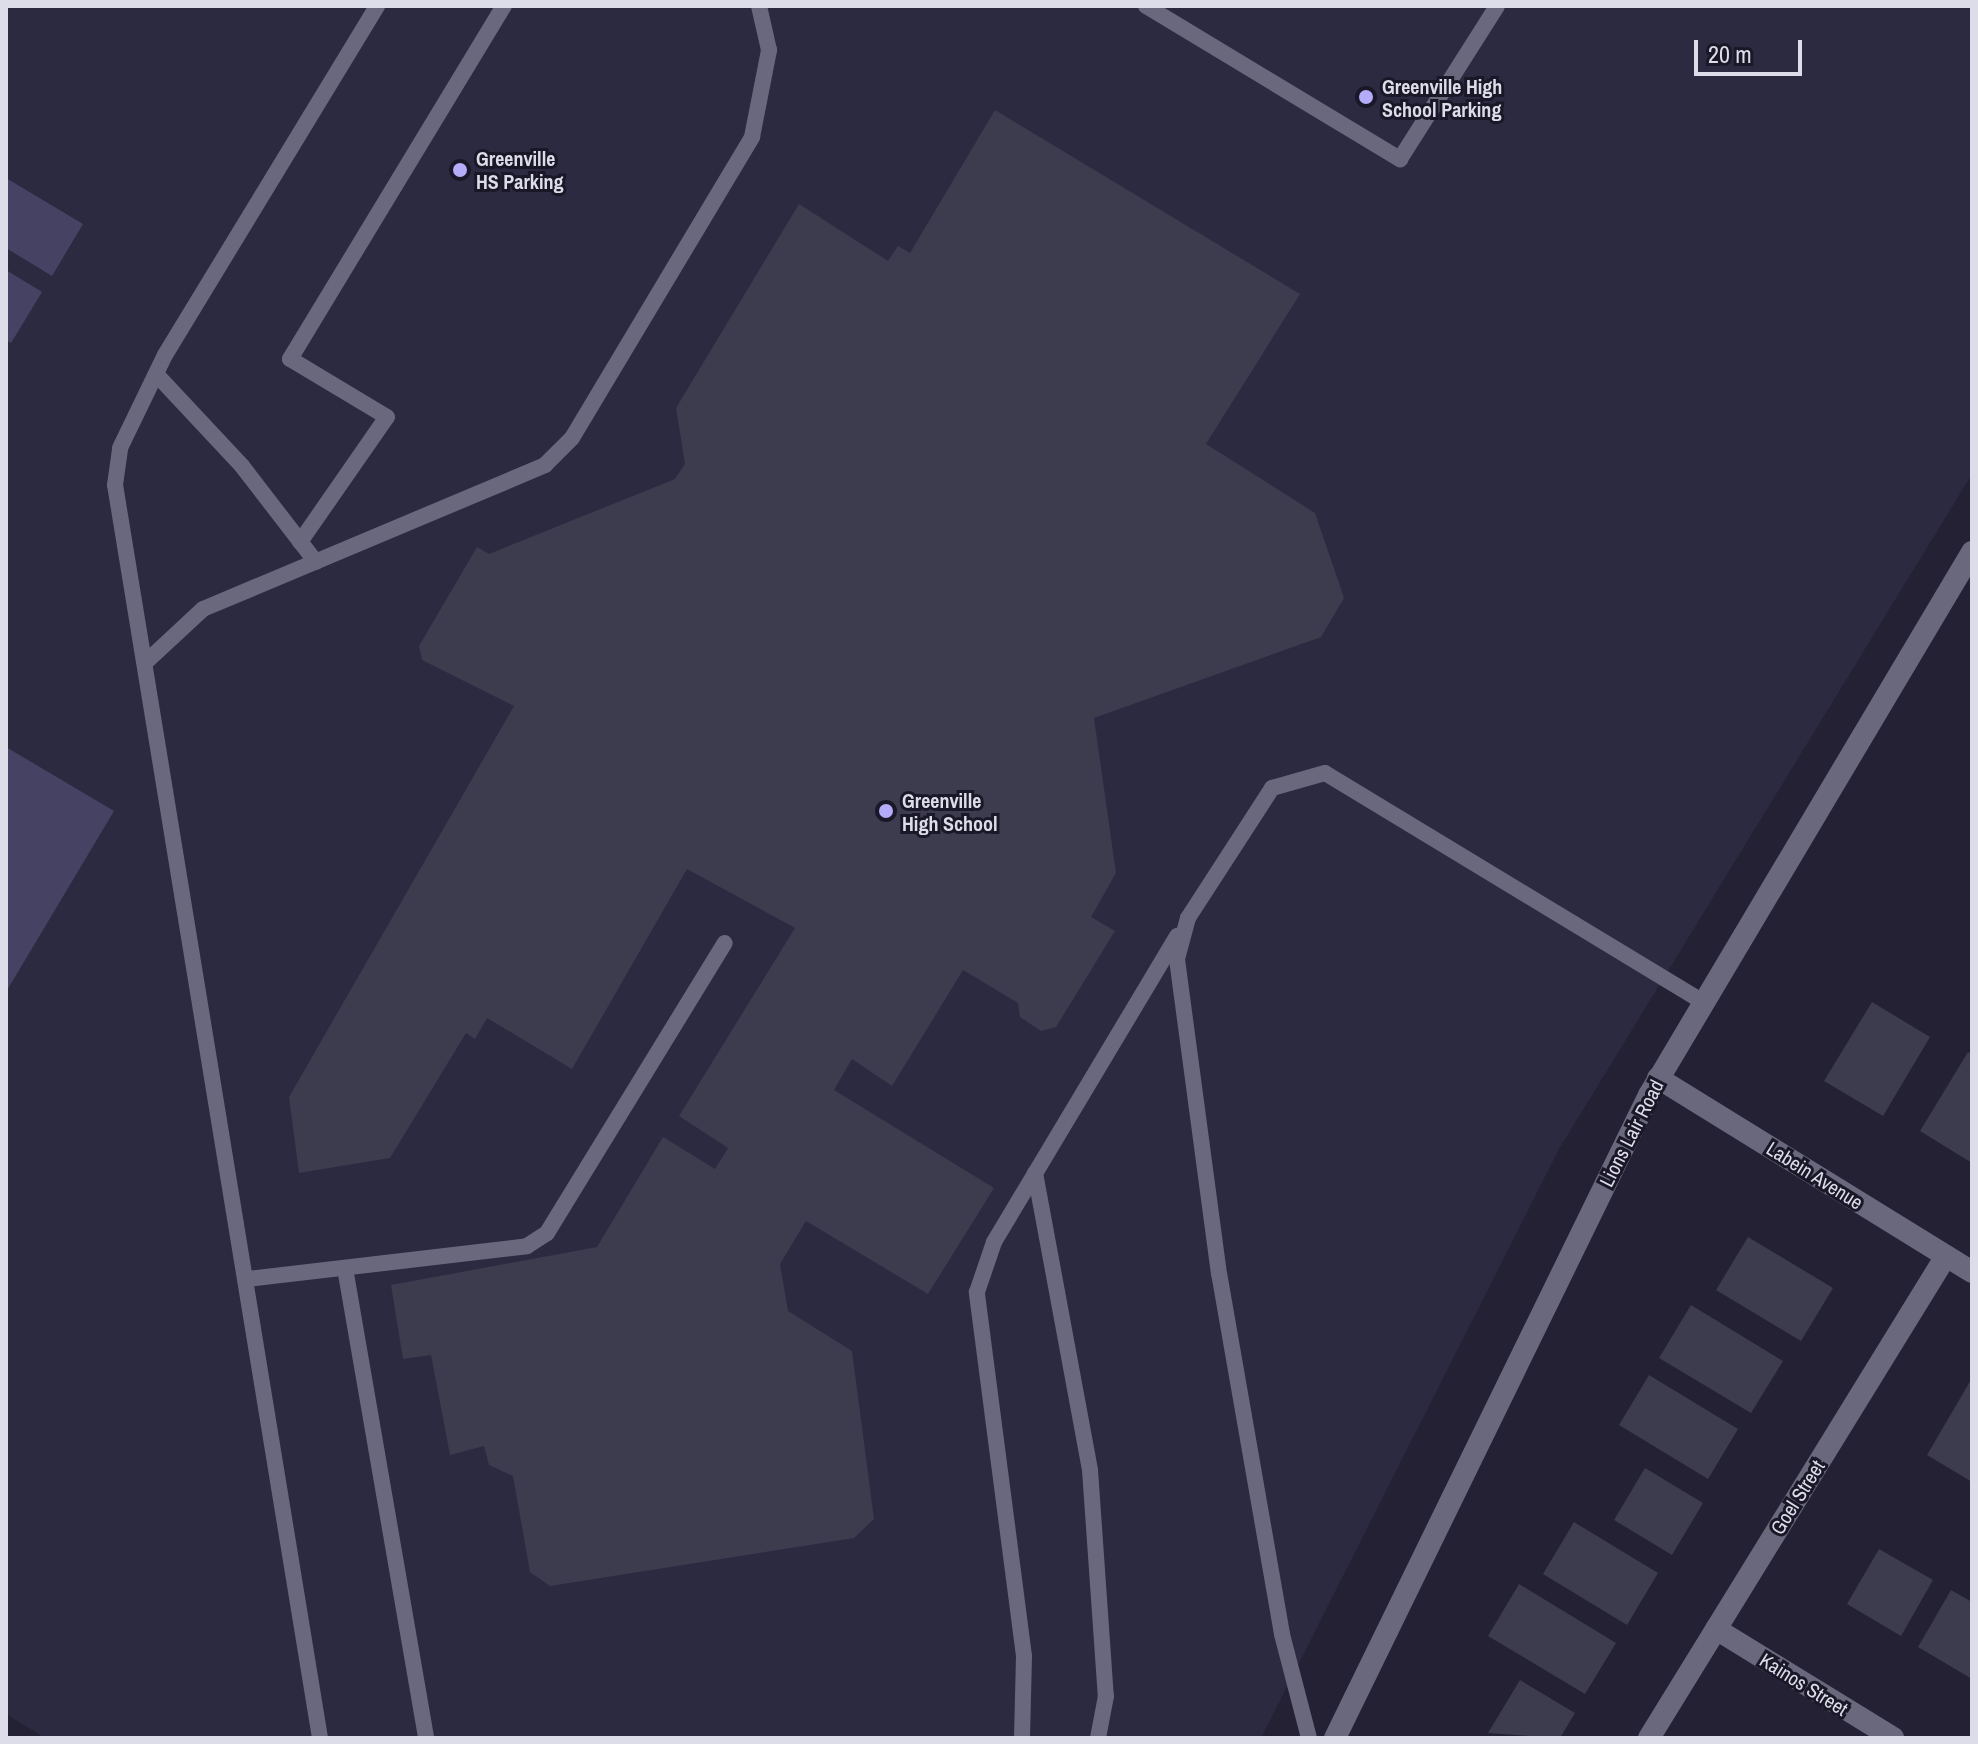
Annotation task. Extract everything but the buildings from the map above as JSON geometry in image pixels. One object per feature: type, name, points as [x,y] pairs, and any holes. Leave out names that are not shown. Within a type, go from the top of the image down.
[{"type":"street","name":"Lions Lair Road","points":[[1335,1738],[1658,1078],[1701,1001],[1972,552]]},
{"type":"street","name":"Labein Avenue","points":[[1658,1078],[1972,1272]]},
{"type":"street","name":"Goel Street","points":[[1649,1738],[1946,1256]]},
{"type":"street","name":"Kainos Street","points":[[1716,1629],[1893,1738]]},
{"type":"lane","points":[[320,1738],[248,1279],[115,485],[120,448],[156,374],[377,6]]},
{"type":"lane","points":[[300,542],[387,417],[290,359],[504,6]]},
{"type":"lane","points":[[146,662],[203,609],[545,465],[572,438],[752,137],[768,81],[759,6]]},
{"type":"lane","points":[[1146,6],[1400,159],[1497,6]]},
{"type":"lane","points":[[156,374],[316,562]]},
{"type":"lane","points":[[1022,1738],[1024,1656],[977,1292],[994,1242],[1188,918],[1272,788],[1325,773],[1701,1001]]},
{"type":"lane","points":[[1188,918],[1177,959],[1219,1274],[1282,1634],[1309,1738]]},
{"type":"lane","points":[[248,1279],[527,1246],[547,1233],[725,943]]},
{"type":"lane","points":[[1035,1173],[1090,1470],[1106,1696],[1098,1738]]},
{"type":"lane","points":[[345,1268],[426,1738]]},
{"type":"shaded area","name":"Greenville High School","points":[[6,6],[1972,6],[1972,474],[1559,1149],[1261,1738],[45,1738],[6,1714]]},
{"type":"shaded area","points":[[6,178],[83,224],[52,276],[6,248]]},
{"type":"shaded area","points":[[6,270],[42,292],[11,343],[6,340]]},
{"type":"shaded area","points":[[6,747],[114,811],[6,992]]},
{"type":"place","name":"Greenville High School Parking","points":[[1366,97]]},
{"type":"place","name":"Greenville HS Parking","points":[[460,170]]},
{"type":"place","name":"Greenville High School","points":[[886,811]]}]
